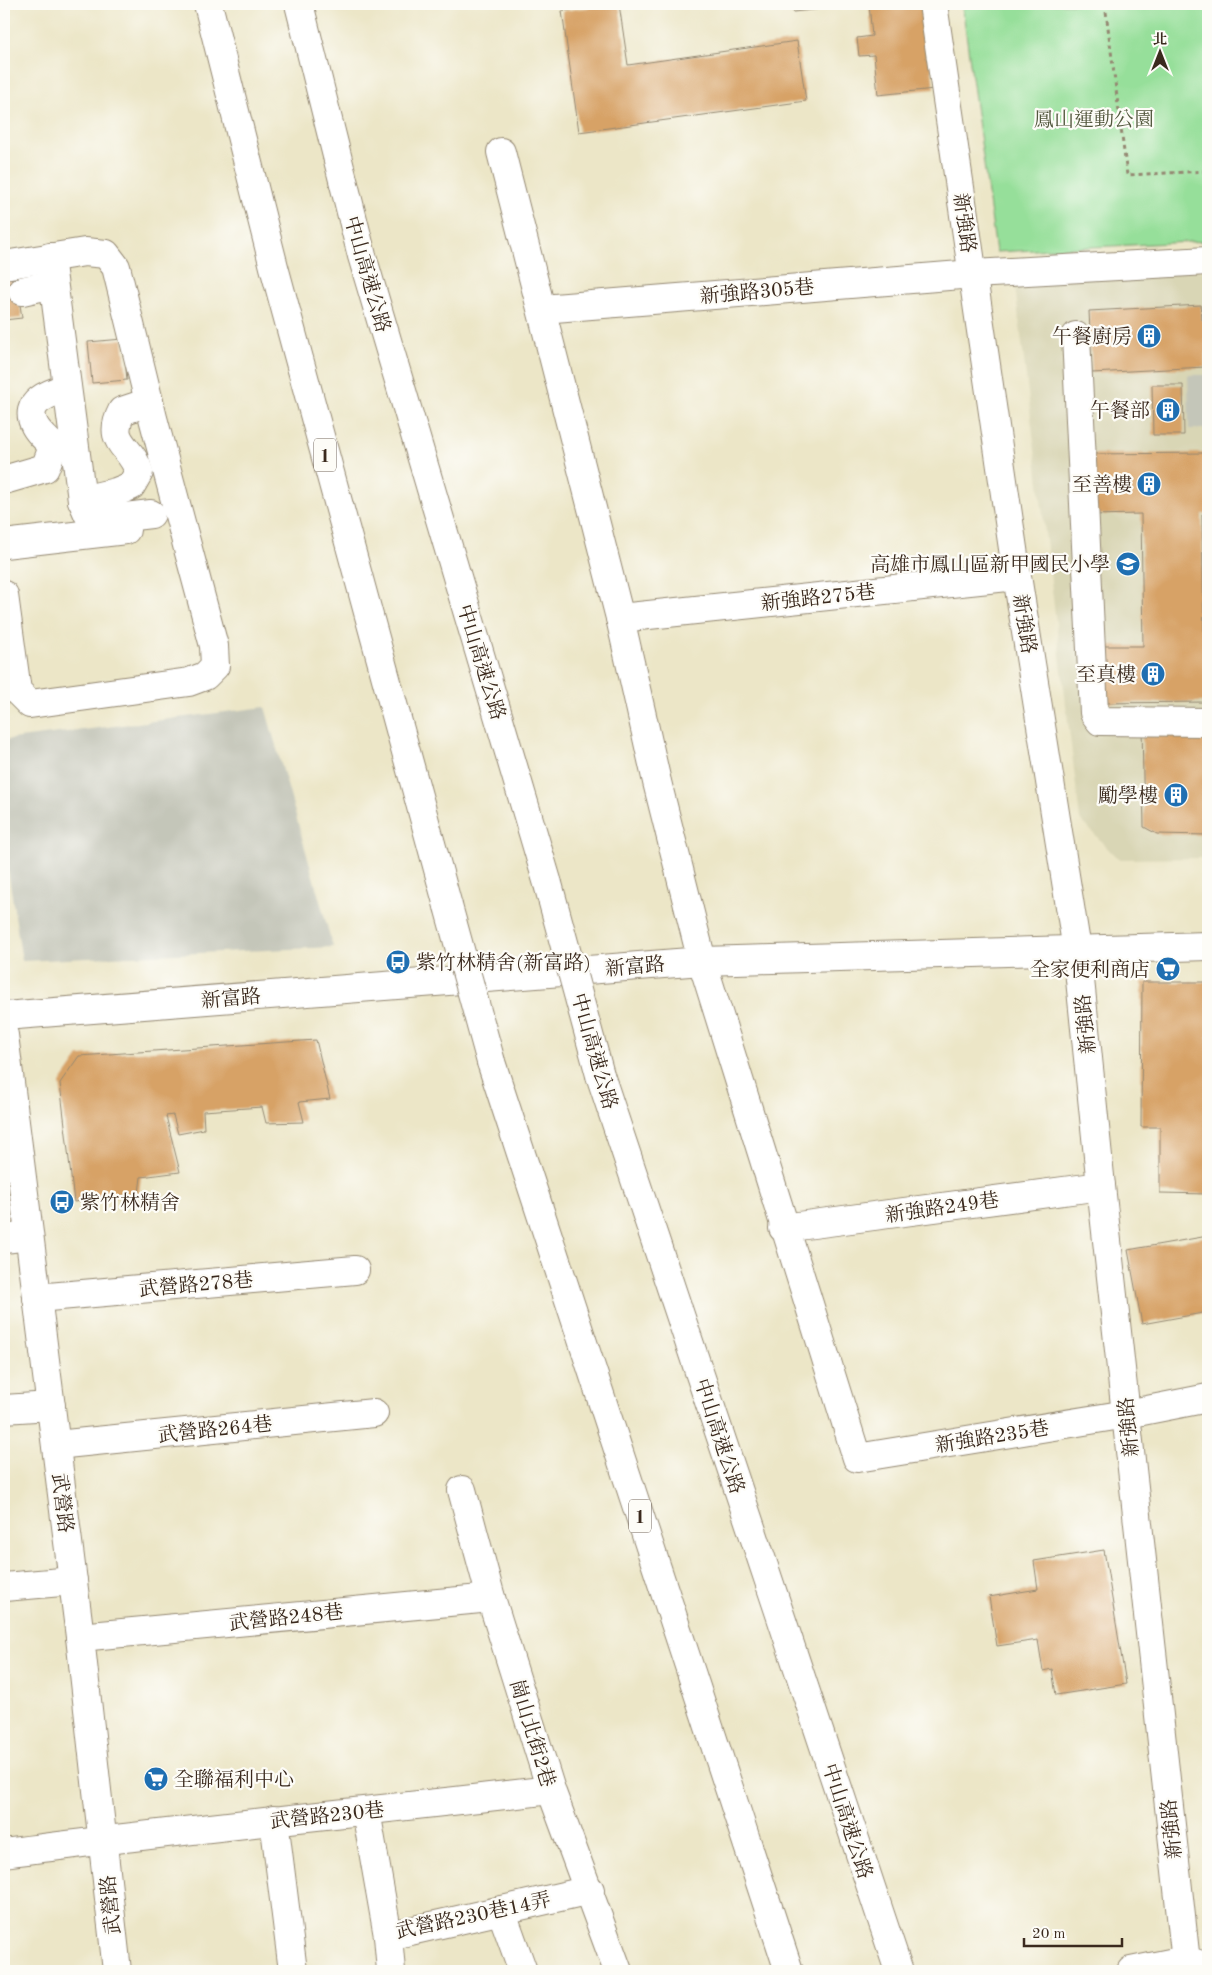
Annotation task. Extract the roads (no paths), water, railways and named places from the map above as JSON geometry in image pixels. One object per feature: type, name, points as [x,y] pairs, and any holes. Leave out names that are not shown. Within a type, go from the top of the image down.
[{"type":"main road","name":"1","points":[[208,4],[274,267],[492,1062],[789,1971]]},
{"type":"main road","name":"中山高速公路","points":[[299,4],[362,256],[548,884],[600,1075],[898,1971]]},
{"type":"main road","name":"新強路","points":[[933,4],[1017,576],[1077,950],[1127,1414],[1194,1966],[1132,1971]]},
{"type":"main road","points":[[501,152],[620,618],[657,782],[702,961],[783,1228]]},
{"type":"main road","points":[[4,265],[85,252],[106,254],[116,267],[149,402],[214,646],[215,666],[206,676],[188,682],[30,704],[17,691],[4,595]]},
{"type":"main road","points":[[50,258],[82,500],[88,514],[108,519],[151,514]]},
{"type":"main road","name":"新強路305巷","points":[[542,309],[972,274],[1208,261]]},
{"type":"main road","points":[[22,291],[53,284]]},
{"type":"main road","points":[[1076,336],[1094,713],[1100,721],[1208,722]]},
{"type":"main road","points":[[4,480],[45,468],[53,447],[35,428],[31,417],[32,408],[40,398],[67,388]]},
{"type":"main road","points":[[82,500],[116,492],[131,486],[139,472],[136,460],[125,451],[116,438],[116,422],[122,411],[149,402]]},
{"type":"main road","points":[[4,544],[182,524]]},
{"type":"main road","name":"新強路275巷","points":[[620,618],[1017,576]]},
{"type":"main road","name":"新富路","points":[[4,1016],[702,961],[1208,946]]},
{"type":"main road","name":"武營路","points":[[4,1035],[17,1238],[37,1298],[80,1637],[117,1971]]},
{"type":"main road","name":"新強路249巷","points":[[783,1228],[1101,1186]]},
{"type":"main road","name":"新強路235巷","points":[[783,1228],[857,1458],[1127,1414],[1208,1398]]},
{"type":"main road","name":"武營路278巷","points":[[37,1298],[355,1270]]},
{"type":"main road","points":[[4,1409],[51,1406]]},
{"type":"main road","name":"武營路264巷","points":[[56,1445],[374,1413]]},
{"type":"main road","name":"崗山北街2巷","points":[[462,1490],[492,1598],[551,1790],[590,1890],[618,1971]]},
{"type":"main road","points":[[4,1587],[73,1581]]},
{"type":"main road","name":"武營路248巷","points":[[80,1637],[492,1598]]},
{"type":"main road","name":"武營路230巷","points":[[4,1853],[274,1820],[366,1812],[551,1790]]},
{"type":"main road","name":"武營路230巷14弄","points":[[366,1812],[388,1936],[590,1890]]},
{"type":"main road","points":[[274,1820],[293,1971]]},
{"type":"main road","points":[[501,1910],[523,1971]]},
{"type":"main road","points":[[388,1936],[391,1971]]},
{"type":"place","name":"午餐廚房","points":[[1149,336]]},
{"type":"place","name":"午餐部","points":[[1168,410]]},
{"type":"place","name":"至善樓","points":[[1149,484]]},
{"type":"place","name":"高雄市鳳山區新甲國民小學","points":[[1128,564]]},
{"type":"place","name":"至真樓","points":[[1153,674]]},
{"type":"place","name":"勵學樓","points":[[1176,795]]},
{"type":"place","name":"紫竹林精舍(新富路)","points":[[398,962]]},
{"type":"place","name":"全家便利商店","points":[[1168,969]]},
{"type":"place","name":"紫竹林精舍","points":[[62,1202]]},
{"type":"place","name":"全聯福利中心","points":[[156,1779]]},
{"type":"park label","name":"鳳山運動公園","points":[[1094,119]]}]
